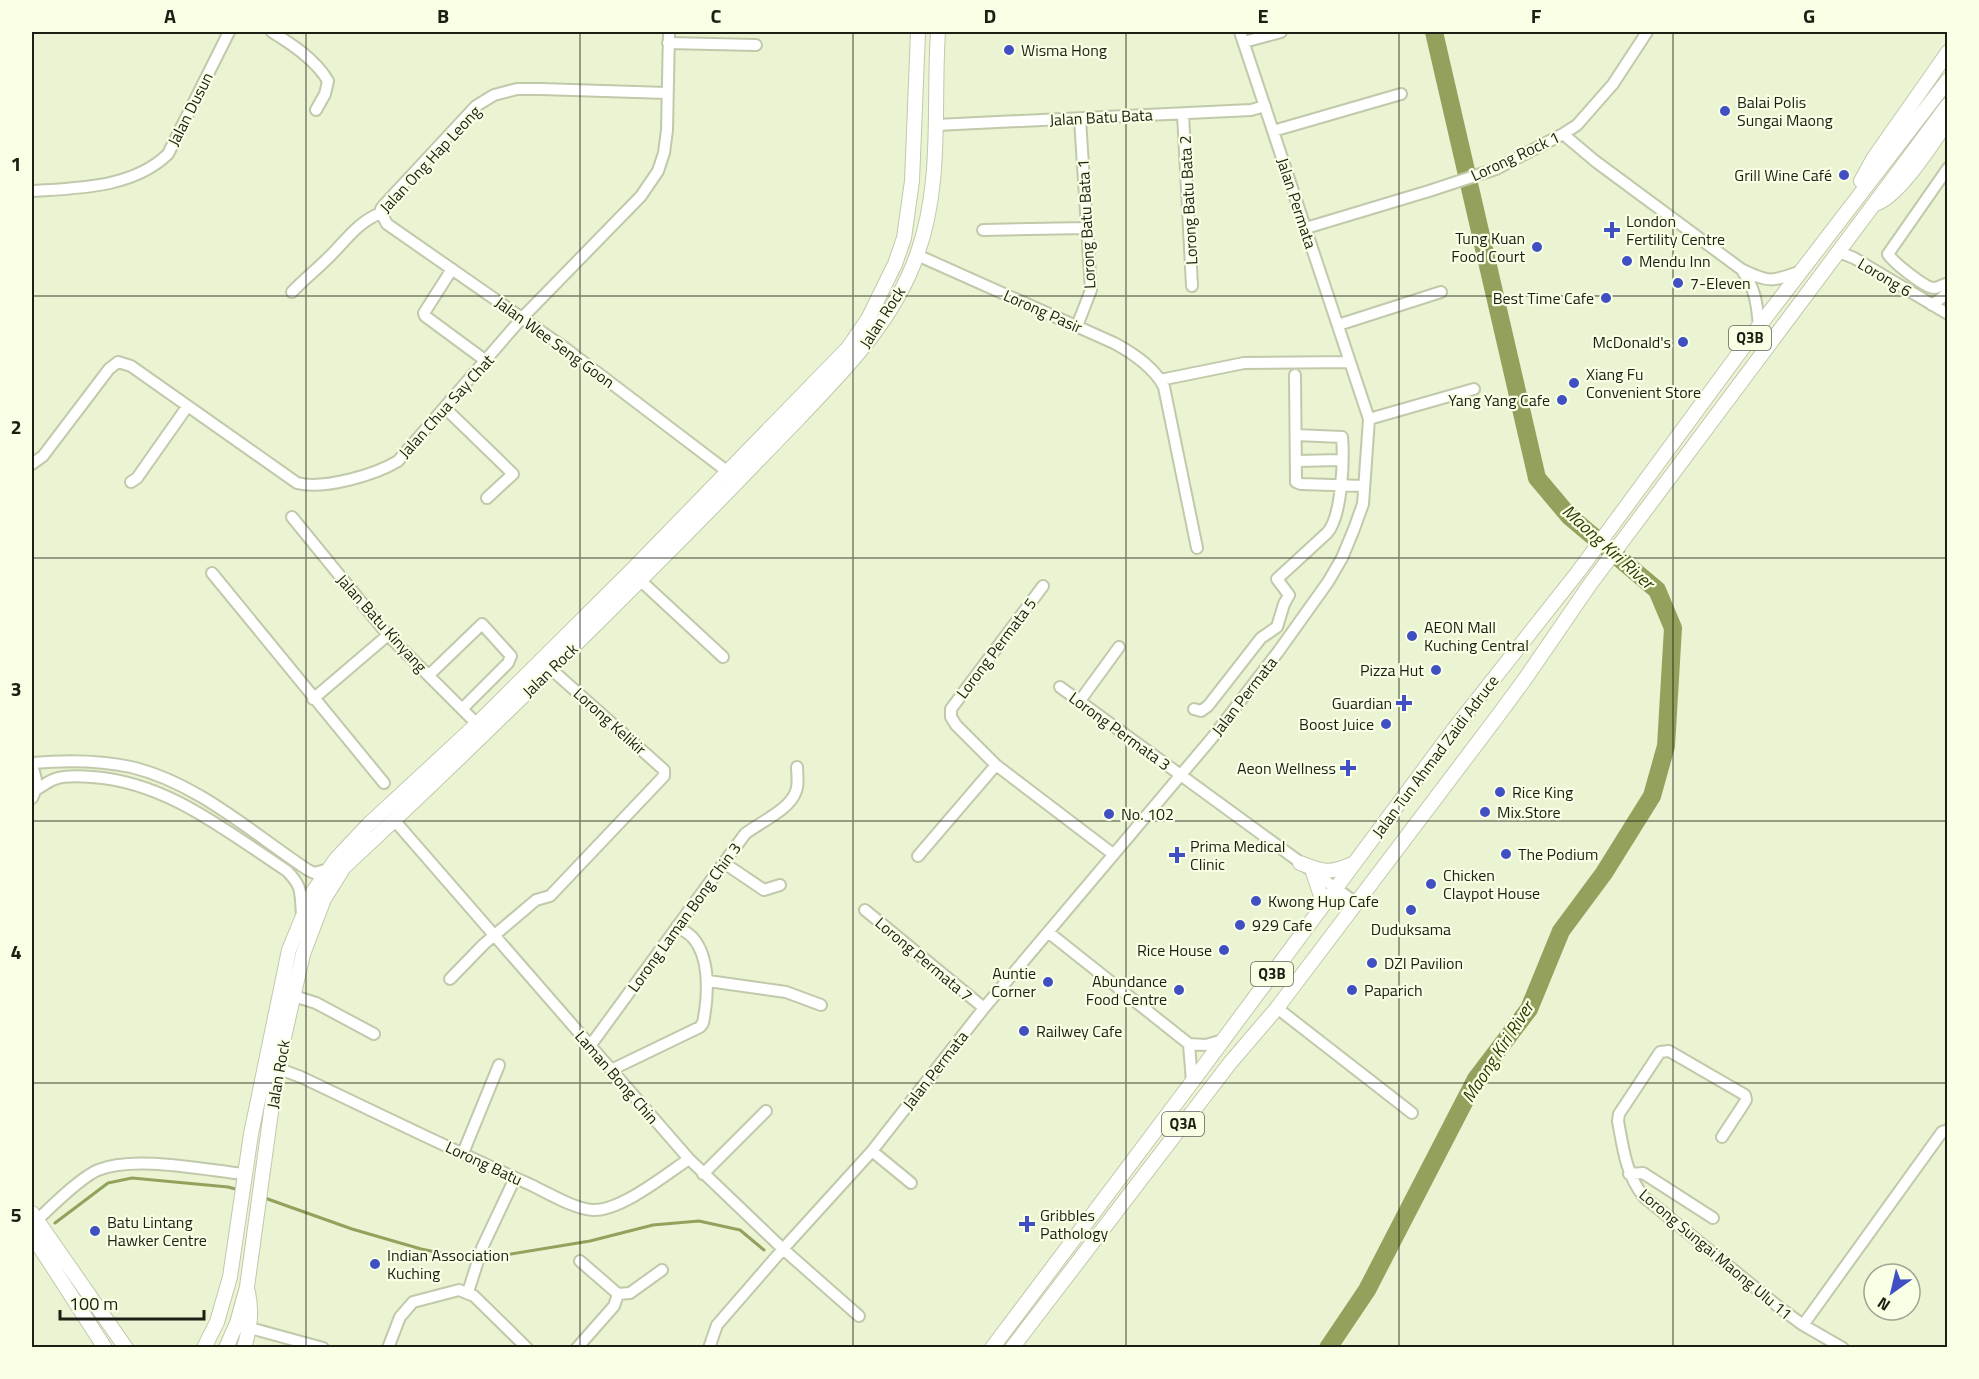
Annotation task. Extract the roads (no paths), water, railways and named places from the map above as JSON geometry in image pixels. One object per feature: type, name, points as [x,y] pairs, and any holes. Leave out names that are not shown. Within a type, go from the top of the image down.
[{"type":"main road","name":"Jalan Rock","points":[[204,1347],[217,1322],[230,1276],[251,1134],[289,950],[314,892],[336,859],[369,824],[477,724],[848,348],[868,319],[904,238],[912,181],[918,32]]},
{"type":"main road","name":"Jalan Rock","points":[[226,1347],[237,1323],[247,1287],[260,1206],[277,1068],[303,954],[324,899],[344,867],[641,581],[750,470],[855,358],[877,331],[902,289],[917,255],[926,225],[936,155],[938,32]]},
{"type":"main road","points":[[1857,198],[1861,180],[1873,159],[1947,52]]},
{"type":"main road","name":"Jalan Tun Ahmad Zaidi Adruce","points":[[992,1347],[1224,1040],[1461,720],[1578,573],[1759,326],[1947,80]]},
{"type":"main road","name":"Jalan Tun Ahmad Zaidi Adruce","points":[[1012,1347],[1230,1063],[1277,1008],[1518,689],[1591,583],[1947,105]]},
{"type":"main road","points":[[1872,206],[1889,198],[1947,121]]},
{"type":"main road","points":[[1300,863],[1315,870],[1329,871],[1353,864]]},
{"type":"main road","points":[[1313,872],[1321,896],[1321,908]]},
{"type":"main road","points":[[34,1216],[126,1345]]},
{"type":"main road","points":[[32,1235],[105,1347]]},
{"type":"main road","points":[[244,1347],[250,1328],[251,1306],[247,1287]]},
{"type":"main road","points":[[198,1347],[217,1322]]},
{"type":"street","name":"Jalan Dusun","points":[[32,191],[72,189],[118,182],[159,162],[168,154],[230,32]]},
{"type":"street","points":[[272,32],[300,51],[324,73],[328,81],[325,94],[316,110]]},
{"type":"street","name":"Jalan Chua Say Chat","points":[[32,464],[43,456],[109,369],[118,362],[130,366],[297,483],[307,486],[343,480],[386,468],[398,461],[522,318],[641,196],[658,171],[664,153],[669,32]]},
{"type":"street","points":[[1242,37],[1281,32]]},
{"type":"street","name":"Lorong Rock 1","points":[[1306,228],[1496,169],[1563,134],[1577,125],[1613,84],[1647,32]]},
{"type":"street","name":"Jalan Permata","points":[[712,1346],[711,1339],[717,1325],[872,1151],[984,1008],[1212,738],[1278,652],[1328,582],[1342,558],[1363,504],[1369,419],[1242,37]]},
{"type":"street","points":[[668,43],[756,45]]},
{"type":"street","name":"Jalan Ong Hap Leong","points":[[292,292],[360,225],[381,213],[384,205],[476,106],[494,95],[517,89],[541,88],[667,93]]},
{"type":"street","points":[[1274,131],[1401,94]]},
{"type":"street","name":"Jalan Batu Bata","points":[[936,125],[1183,114],[1251,110],[1265,106]]},
{"type":"street","name":"Lorong Batu Bata 2","points":[[1183,114],[1192,286]]},
{"type":"street","name":"Lorong Batu Bata 1","points":[[1077,326],[1091,290],[1080,118]]},
{"type":"street","points":[[1563,134],[1595,161],[1741,269],[1762,280],[1772,280],[1801,271]]},
{"type":"street","points":[[1947,168],[1888,254],[1926,286],[1934,288],[1947,283]]},
{"type":"street","name":"Jalan Wee Seng Goon","points":[[381,213],[387,224],[642,405],[728,472]]},
{"type":"street","points":[[983,230],[1086,228]]},
{"type":"street","name":"Lorong 6","points":[[1836,254],[1854,258],[1947,314]]},
{"type":"street","name":"Lorong Pasir","points":[[917,255],[1124,348],[1160,380]]},
{"type":"street","points":[[452,269],[424,313],[425,316],[486,361]]},
{"type":"street","points":[[1741,269],[1751,283],[1754,292],[1759,326]]},
{"type":"street","points":[[1338,325],[1441,292]]},
{"type":"street","points":[[1932,305],[1947,293]]},
{"type":"street","points":[[1197,548],[1164,387],[1160,380],[1244,363],[1350,362]]},
{"type":"street","points":[[1295,375],[1296,482],[1298,484],[1364,486]]},
{"type":"street","points":[[1369,419],[1474,389]]},
{"type":"street","points":[[131,482],[137,478],[188,407]]},
{"type":"street","points":[[444,408],[513,474],[487,498]]},
{"type":"street","points":[[1194,709],[1201,711],[1208,706],[1261,638],[1277,627],[1289,595],[1277,579],[1330,529],[1337,514],[1342,437],[1339,435],[1296,435]]},
{"type":"street","points":[[1296,461],[1342,460]]},
{"type":"street","name":"Jalan Batu Kinyang","points":[[292,517],[388,634],[477,724]]},
{"type":"street","points":[[212,573],[384,783]]},
{"type":"street","points":[[641,581],[723,657]]},
{"type":"street","name":"Lorong Permata 5","points":[[1043,586],[951,709],[951,717],[956,725],[996,765],[1113,854]]},
{"type":"street","points":[[429,675],[482,624],[511,656],[508,663],[462,709]]},
{"type":"street","points":[[314,699],[388,634]]},
{"type":"street","points":[[1261,638],[1278,652]]},
{"type":"street","points":[[1079,702],[1119,647]]},
{"type":"street","name":"Lorong Kelikir","points":[[494,935],[536,900],[550,896],[664,776],[664,770],[551,669]]},
{"type":"street","name":"Lorong Permata 3","points":[[1060,687],[1356,903]]},
{"type":"street","points":[[33,794],[37,783],[32,765],[87,761],[107,763],[157,775],[195,793],[308,870],[314,873],[329,869]]},
{"type":"street","points":[[918,856],[996,765]]},
{"type":"street","name":"Lorong Laman Bong Chin 3","points":[[590,1046],[745,834],[776,814],[793,798],[797,788],[797,767]]},
{"type":"street","points":[[33,794],[54,779],[86,776],[129,782],[175,799],[286,871],[296,880],[301,890],[302,918]]},
{"type":"street","name":"Laman Bong Chin","points":[[394,820],[703,1174],[858,1316]]},
{"type":"street","points":[[724,863],[764,890],[780,885]]},
{"type":"street","name":"Lorong Permata 7","points":[[865,910],[984,1008]]},
{"type":"street","points":[[611,1070],[700,1027],[706,1011],[708,981],[705,966],[693,937],[677,926]]},
{"type":"street","points":[[1048,932],[1189,1044],[1206,1045],[1224,1040]]},
{"type":"street","points":[[450,980],[494,935]]},
{"type":"street","points":[[708,981],[786,992],[821,1005]]},
{"type":"street","points":[[294,996],[316,1003],[374,1034]]},
{"type":"street","points":[[1277,1008],[1412,1113]]},
{"type":"street","points":[[1189,1044],[1192,1082]]},
{"type":"street","name":"Lorong Sungai Maong Ulu 11","points":[[1722,1137],[1746,1100],[1745,1095],[1669,1051],[1660,1052],[1619,1114],[1618,1121],[1629,1174],[1635,1187],[1644,1197],[1803,1325],[1843,1347]]},
{"type":"street","points":[[463,1153],[499,1065]]},
{"type":"street","name":"Lorong Batu","points":[[277,1068],[301,1077],[515,1178],[592,1210],[622,1203],[689,1159]]},
{"type":"street","points":[[703,1174],[766,1111]]},
{"type":"street","points":[[1803,1325],[1942,1132],[1947,1130]]},
{"type":"street","points":[[872,1151],[910,1183]]},
{"type":"street","points":[[34,1216],[96,1170],[119,1164],[144,1162],[244,1178]]},
{"type":"street","points":[[1629,1174],[1642,1173],[1713,1218]]},
{"type":"street","points":[[468,1292],[482,1248],[515,1178]]},
{"type":"street","points":[[580,1260],[618,1294],[630,1293],[662,1270]]},
{"type":"street","points":[[387,1347],[400,1317],[412,1302],[459,1290],[474,1296],[527,1347]]},
{"type":"street","points":[[578,1347],[614,1306],[618,1294]]},
{"type":"street","points":[[250,1328],[323,1347]]},
{"type":"waterway","name":"Maong Kiri River","points":[[1328,1348],[1367,1290],[1476,1079],[1529,1009],[1561,931],[1604,873],[1652,796],[1666,746],[1673,628],[1657,590],[1569,516],[1537,478],[1434,32]]},
{"type":"waterway","points":[[55,1223],[108,1183],[132,1178],[239,1190]]},
{"type":"waterway","points":[[262,1197],[352,1229],[421,1249],[474,1260]]},
{"type":"waterway","points":[[481,1259],[590,1241],[653,1225],[699,1221],[740,1230],[764,1250]]},
{"type":"place","name":"Wisma Hong","points":[[1009,50]]},
{"type":"place","name":"Balai Polis Sungai Maong","points":[[1725,111]]},
{"type":"place","name":"Grill Wine Café","points":[[1844,175]]},
{"type":"place","name":"London Fertility Centre","points":[[1612,230]]},
{"type":"place","name":"Tung Kuan Food Court","points":[[1537,247]]},
{"type":"place","name":"Mendu Inn","points":[[1627,261]]},
{"type":"place","name":"7-Eleven","points":[[1678,283]]},
{"type":"place","name":"Best Time Cafe","points":[[1606,298]]},
{"type":"place","name":"McDonald's","points":[[1683,342]]},
{"type":"place","name":"Xiang Fu Convenient Store","points":[[1574,383]]},
{"type":"place","name":"Yang Yang Cafe","points":[[1562,400]]},
{"type":"place","name":"AEON Mall Kuching Central","points":[[1412,636]]},
{"type":"place","name":"Pizza Hut","points":[[1436,670]]},
{"type":"place","name":"Guardian","points":[[1404,703]]},
{"type":"place","name":"Boost Juice","points":[[1386,724]]},
{"type":"place","name":"Aeon Wellness","points":[[1348,768]]},
{"type":"place","name":"Rice King","points":[[1500,792]]},
{"type":"place","name":"Mix.Store","points":[[1485,812]]},
{"type":"place","name":"No. 102","points":[[1109,814]]},
{"type":"place","name":"The Podium","points":[[1506,854]]},
{"type":"place","name":"Prima Medical Clinic","points":[[1177,855]]},
{"type":"place","name":"Chicken Claypot House","points":[[1431,884]]},
{"type":"place","name":"Kwong Hup Cafe","points":[[1256,901]]},
{"type":"place","name":"Duduksama","points":[[1411,910]]},
{"type":"place","name":"929 Cafe","points":[[1240,925]]},
{"type":"place","name":"Rice House","points":[[1224,950]]},
{"type":"place","name":"DZI Pavilion","points":[[1372,963]]},
{"type":"place","name":"Auntie Corner","points":[[1048,982]]},
{"type":"place","name":"Abundance Food Centre","points":[[1179,990]]},
{"type":"place","name":"Paparich","points":[[1352,990]]},
{"type":"place","name":"Railwey Cafe","points":[[1024,1031]]},
{"type":"place","name":"Gribbles Pathology","points":[[1027,1224]]},
{"type":"place","name":"Batu Lintang Hawker Centre","points":[[95,1231]]},
{"type":"place","name":"Indian Association Kuching","points":[[375,1264]]}]
